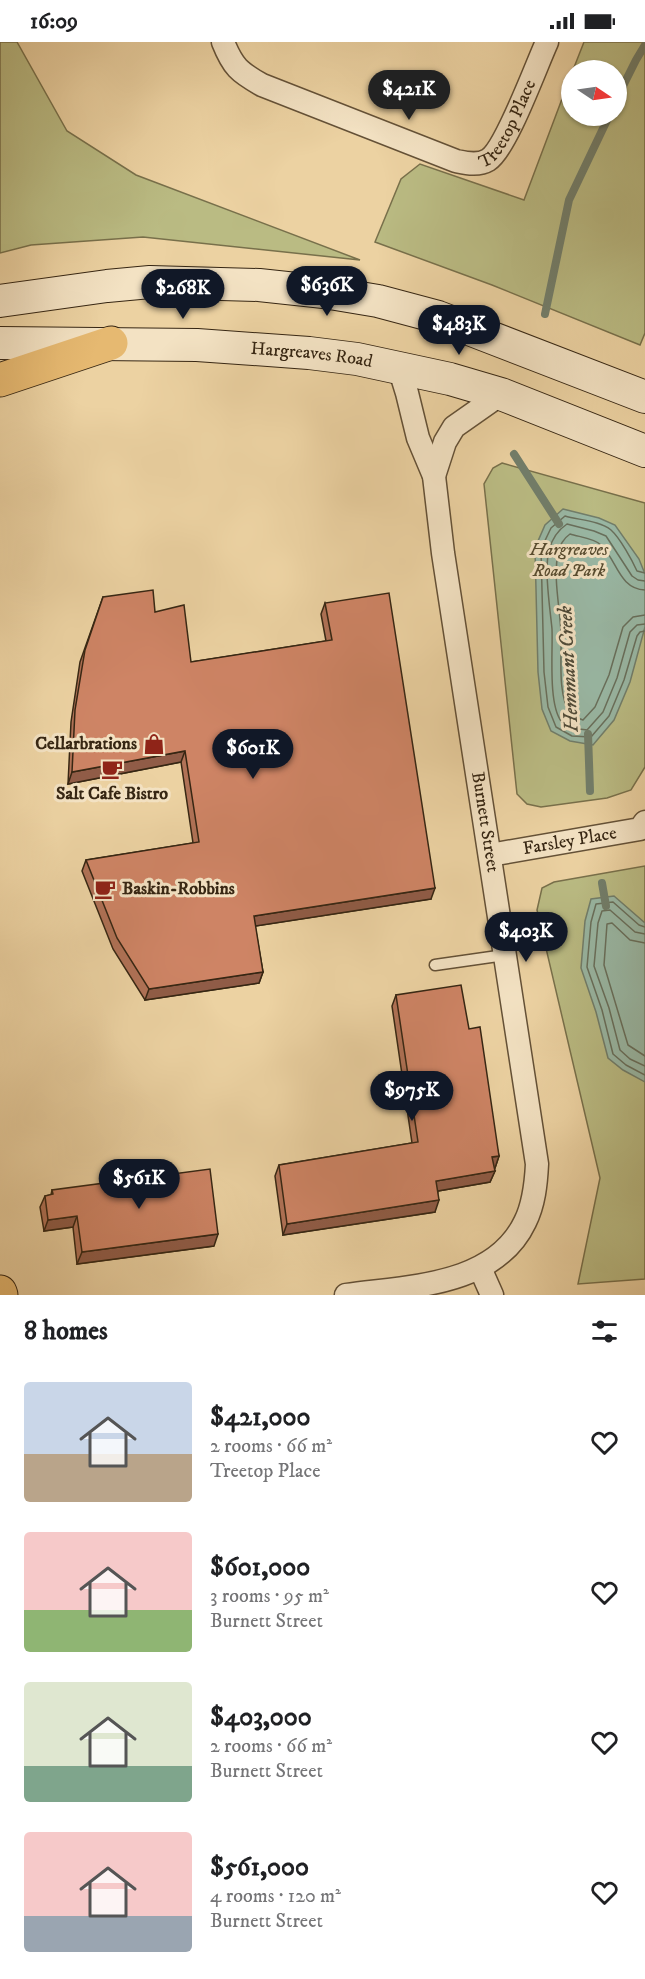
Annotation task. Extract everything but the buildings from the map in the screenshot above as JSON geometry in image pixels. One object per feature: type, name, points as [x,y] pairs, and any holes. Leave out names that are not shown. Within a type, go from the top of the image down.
[{"type":"main road","points":[[0,301],[150,282],[259,285],[324,292],[378,301],[438,316],[645,397]]},
{"type":"main road","name":"Hargreaves Road","points":[[0,343],[197,345],[357,358],[450,379],[501,394],[645,451]]},
{"type":"main road","points":[[0,380],[111,343]]},
{"type":"street","name":"Treetop Place","points":[[223,42],[231,63],[262,85],[456,161],[472,165],[488,160],[504,142],[547,42]]},
{"type":"street","name":"Burnett Street","points":[[346,1295],[432,1283],[480,1268],[507,1248],[525,1223],[535,1194],[537,1164],[442,554],[434,476],[418,438],[399,367]]},
{"type":"street","points":[[434,476],[445,442],[454,427],[501,394]]},
{"type":"street","name":"Farsley Place","points":[[490,855],[640,829],[645,822]]},
{"type":"street","points":[[480,1268],[492,1295]]},
{"type":"lane","points":[[435,965],[505,955]]},
{"type":"green space","points":[[0,42],[17,42],[67,131],[136,175],[360,260],[143,237],[31,245],[0,253]]},
{"type":"green space","points":[[584,42],[645,42],[645,333],[640,345],[492,285],[375,242],[401,179],[420,164],[524,200],[561,102],[561,126],[627,126],[627,60],[577,60]]},
{"type":"green space","name":"Hargreaves Road Park","points":[[502,463],[645,503],[645,767],[631,790],[607,798],[541,807],[527,804],[517,794],[484,484],[493,468]]},
{"type":"green space","points":[[645,866],[645,1279],[578,1284],[600,1178],[537,910],[542,888],[554,882]]},
{"type":"water","points":[[563,509],[599,518],[615,525],[639,559],[645,574],[645,627],[630,682],[614,720],[593,745],[570,741],[551,731],[542,709],[538,672],[535,548],[545,525]]},
{"type":"water","points":[[614,896],[645,923],[645,1082],[623,1070],[608,1058],[581,968],[585,921],[591,899]]},
{"type":"waterway","name":"Hemmant Creek","points":[[627,78],[645,45]]},
{"type":"waterway","name":"Hemmant Creek","points":[[545,314],[569,200],[604,126]]},
{"type":"waterway","name":"Hemmant Creek","points":[[514,454],[559,524]]},
{"type":"waterway","name":"Hemmant Creek","points":[[588,734],[590,791]]},
{"type":"waterway","name":"Hemmant Creek","points":[[602,883],[606,906]]},
{"type":"place","name":"Cellarbrations","points":[[154,744]]},
{"type":"place","name":"Salt Cafe Bistro","points":[[112,769]]},
{"type":"place","name":"Baskin-Robbins","points":[[105,889]]}]
